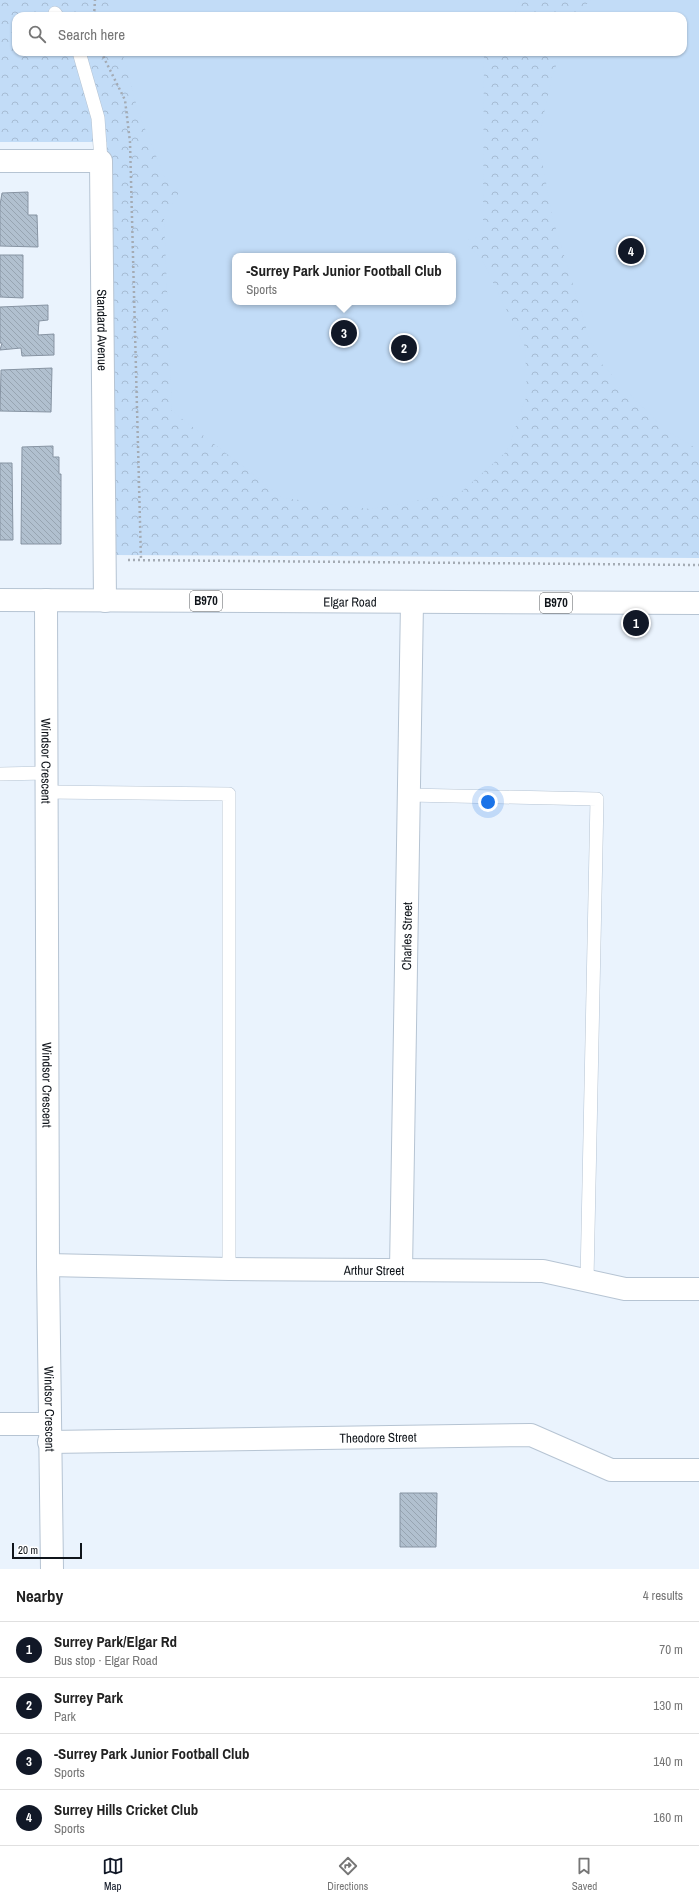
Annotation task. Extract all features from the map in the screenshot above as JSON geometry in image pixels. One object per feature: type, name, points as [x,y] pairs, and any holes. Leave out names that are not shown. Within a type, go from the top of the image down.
[{"type":"street","points":[[0,161],[101,161]]},
{"type":"street","name":"Standard Avenue","points":[[101,161],[105,601]]},
{"type":"street","name":"Elgar Road","points":[[0,600],[699,603]]},
{"type":"street","name":"Windsor Crescent","points":[[46,600],[49,1433],[52,1569]]},
{"type":"street","name":"Charles Street","points":[[401,1270],[412,602]]},
{"type":"street","name":"Arthur Street","points":[[48,1265],[229,1269],[543,1271],[625,1289],[699,1288]]},
{"type":"street","name":"Theodore Street","points":[[0,1424],[49,1433],[531,1435],[611,1470],[699,1470]]},
{"type":"lane","points":[[80,56],[98,118],[101,161]]},
{"type":"lane","points":[[0,774],[46,783],[229,794],[229,1269]]},
{"type":"lane","points":[[409,795],[597,799],[587,1280]]},
{"type":"path","points":[[94,12],[95,0]]},
{"type":"path","points":[[103,56],[125,100],[130,142],[141,560],[699,565]]},
{"type":"green space","points":[[0,0],[699,0],[699,558],[111,555],[107,142],[0,142]]},
{"type":"green space","points":[[108,0],[519,0],[515,12],[110,12]]},
{"type":"green space","points":[[591,0],[699,0],[699,450],[664,429],[600,362],[588,334],[553,219],[538,141],[552,77],[560,56],[687,56],[687,12],[578,12]]},
{"type":"green space","points":[[123,56],[484,56],[483,236],[464,241],[482,260],[525,347],[527,395],[507,451],[460,493],[370,509],[283,498],[172,411],[164,217],[180,191],[165,178],[139,114]]},
{"type":"building","points":[[28,192],[28,215],[37,215],[38,247],[0,246],[0,205],[2,193]]},
{"type":"building","points":[[0,255],[23,255],[23,298],[0,297]]},
{"type":"building","points":[[48,305],[48,320],[39,321],[38,335],[54,334],[54,355],[22,356],[21,348],[0,350],[2,343],[0,343],[0,307]]},
{"type":"building","points":[[52,368],[51,412],[0,411],[1,370]]},
{"type":"building","points":[[53,446],[53,457],[59,457],[59,474],[61,474],[61,544],[21,544],[22,447]]},
{"type":"building","points":[[0,463],[12,463],[13,540],[0,540]]},
{"type":"building","points":[[400,1493],[437,1493],[436,1547],[400,1547]]},
{"type":"place","name":"Surrey Hills Cricket Club","points":[[631,251]]},
{"type":"place","name":"-Surrey Park Junior Football Club","points":[[344,333]]},
{"type":"place","name":"Surrey Park","points":[[404,348]]},
{"type":"place","name":"Surrey Park/Elgar Rd","points":[[636,623]]}]
